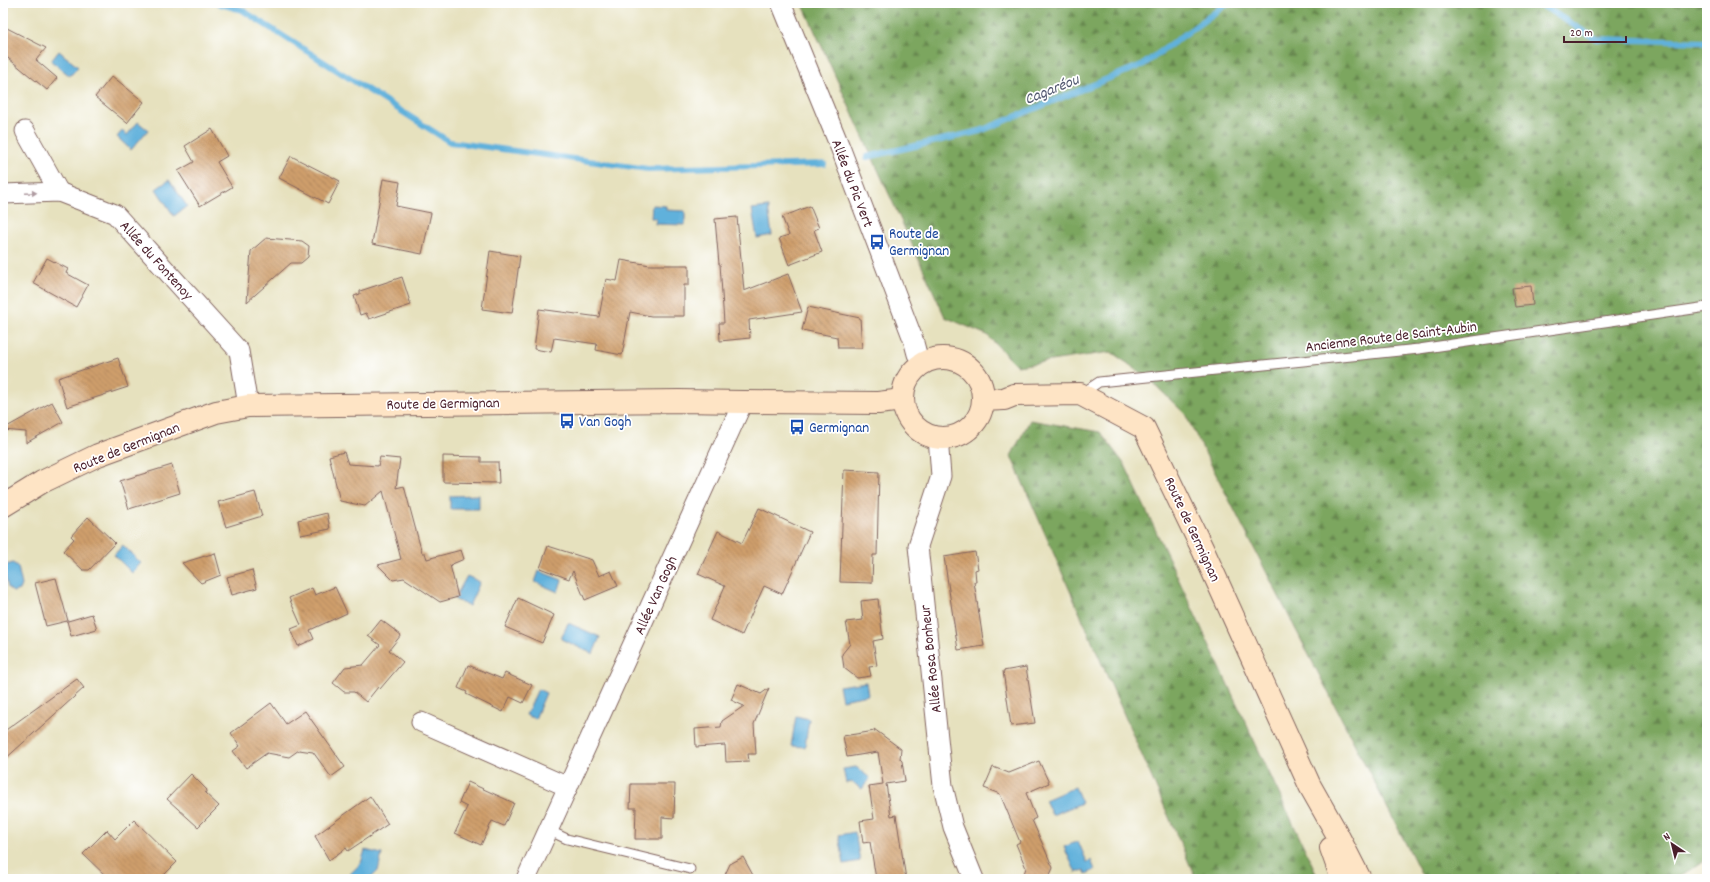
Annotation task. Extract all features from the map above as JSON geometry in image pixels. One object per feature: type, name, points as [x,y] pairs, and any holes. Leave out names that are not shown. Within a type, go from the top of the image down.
[{"type":"street","name":"Allée du Pic Vert","points":[[781,3],[840,147],[913,339],[917,354],[924,362]]},
{"type":"street","points":[[25,131],[59,192]]},
{"type":"street","name":"Allée du Fontenoy","points":[[3,194],[59,192],[115,214],[239,351],[248,406]]},
{"type":"street","points":[[934,358],[947,358],[959,360],[969,367],[977,376],[982,387],[983,400],[981,412],[974,424],[964,432],[951,437],[938,437],[925,433],[914,425],[906,413],[903,400],[904,389],[908,378],[915,369],[924,362],[934,358]]},
{"type":"street","name":"Route de Germignan","points":[[983,400],[1004,399],[1014,395],[1080,394],[1144,428],[1203,550],[1310,786],[1360,879]]},
{"type":"street","name":"Route de Germignan","points":[[3,506],[42,482],[98,455],[216,412],[248,406],[671,401],[878,402],[903,400]]},
{"type":"street","name":"Allée Van Gogh","points":[[526,879],[743,402]]},
{"type":"street","name":"Allée Rosa Bonheur","points":[[938,437],[941,476],[918,546],[943,786],[953,826],[974,879]]},
{"type":"street","points":[[421,722],[568,787]]},
{"type":"street","name":"Route de Germignan","points":[[1310,786],[1342,879]]},
{"type":"lane","name":"Ancienne Route de Saint-Aubin","points":[[1080,394],[1099,382],[1419,349],[1707,307]]},
{"type":"lane","points":[[548,830],[567,839],[690,869]]},
{"type":"lane","points":[[1328,839],[1348,879]]},
{"type":"green space","points":[[802,3],[1707,3],[1707,858],[1676,879],[1424,879],[1185,414],[1147,377],[1111,352],[1017,366],[987,335],[945,317]]},
{"type":"green space","points":[[1030,420],[1100,432],[1125,465],[1319,879],[1196,879],[1011,456]]},
{"type":"water","points":[[59,51],[78,67],[70,76],[51,61]]},
{"type":"water","points":[[138,122],[148,130],[131,150],[117,137],[122,131],[127,135]]},
{"type":"water","points":[[169,180],[187,206],[174,216],[156,189]]},
{"type":"water","points":[[652,205],[666,206],[666,210],[685,211],[685,225],[655,224],[656,218],[651,218]]},
{"type":"water","points":[[768,207],[772,235],[757,238],[752,209]]},
{"type":"water","points":[[479,495],[479,509],[450,509],[450,496]]},
{"type":"water","points":[[123,545],[141,563],[132,573],[114,555]]},
{"type":"water","points":[[13,563],[18,567],[22,585],[20,590],[13,592],[8,588],[4,570],[6,565]]},
{"type":"water","points":[[539,571],[562,580],[558,592],[535,582]]},
{"type":"water","points":[[467,576],[480,582],[469,606],[454,599]]},
{"type":"water","points":[[568,623],[600,637],[593,654],[561,639]]},
{"type":"water","points":[[866,682],[868,695],[842,700],[839,686]]},
{"type":"water","points":[[538,689],[546,693],[535,719],[526,715]]},
{"type":"water","points":[[796,716],[809,719],[805,747],[791,746]]},
{"type":"water","points":[[856,767],[870,778],[862,789],[852,782],[846,783],[843,769]]},
{"type":"water","points":[[1075,787],[1082,803],[1052,815],[1045,800]]},
{"type":"water","points":[[855,832],[860,861],[844,864],[839,835]]},
{"type":"water","points":[[1078,841],[1087,862],[1091,860],[1095,870],[1086,874],[1084,870],[1076,873],[1064,847]]},
{"type":"water","points":[[365,850],[382,854],[378,871],[370,879],[355,879],[350,874],[361,863]]},
{"type":"building","points":[[3,26],[46,48],[36,60],[57,78],[47,90],[3,54]]},
{"type":"building","points":[[112,76],[144,102],[127,123],[95,97]]},
{"type":"building","points":[[212,129],[227,156],[217,162],[232,187],[200,206],[178,171],[194,162],[185,146]]},
{"type":"building","points":[[291,156],[340,181],[328,204],[279,178]]},
{"type":"building","points":[[383,179],[400,182],[396,206],[431,213],[422,254],[372,244]]},
{"type":"building","points":[[810,206],[819,228],[814,230],[822,252],[789,265],[779,238],[789,235],[782,217]]},
{"type":"building","points":[[737,217],[744,291],[788,274],[802,312],[749,320],[750,338],[720,341],[719,323],[724,323],[715,219]]},
{"type":"building","points":[[266,238],[302,241],[309,246],[308,257],[301,263],[291,263],[247,302],[251,251]]},
{"type":"building","points":[[490,251],[520,256],[512,313],[482,309]]},
{"type":"building","points":[[47,258],[68,269],[66,273],[88,285],[76,307],[33,283]]},
{"type":"building","points":[[621,260],[650,265],[689,265],[689,285],[684,285],[684,316],[651,316],[630,312],[622,355],[596,350],[597,344],[554,338],[551,352],[534,349],[539,309],[599,317],[606,279],[617,281]]},
{"type":"building","points":[[402,277],[411,305],[369,319],[366,313],[360,315],[354,296],[360,294],[360,291]]},
{"type":"building","points":[[1531,286],[1533,305],[1515,307],[1512,288]]},
{"type":"building","points":[[808,307],[860,318],[862,348],[838,348],[837,337],[802,330]]},
{"type":"building","points":[[118,358],[128,387],[67,407],[58,378]]},
{"type":"building","points":[[52,402],[63,422],[26,443],[26,432],[3,430],[3,429]]},
{"type":"building","points":[[344,452],[348,464],[378,466],[380,457],[400,459],[396,488],[404,486],[422,553],[425,553],[427,559],[461,550],[464,559],[450,565],[458,597],[440,602],[404,578],[393,580],[378,565],[401,559],[383,491],[365,506],[340,501],[329,456]]},
{"type":"building","points":[[443,456],[481,457],[481,462],[498,462],[499,483],[443,482]]},
{"type":"building","points":[[172,465],[180,493],[129,509],[120,481]]},
{"type":"building","points":[[844,470],[879,472],[877,555],[873,555],[872,583],[840,582]]},
{"type":"building","points":[[255,492],[262,516],[226,527],[218,502]]},
{"type":"building","points":[[759,508],[810,532],[782,594],[764,586],[742,635],[710,620],[725,586],[698,574],[718,531],[742,543]]},
{"type":"building","points":[[327,513],[330,529],[301,535],[298,520]]},
{"type":"building","points":[[88,517],[115,543],[89,570],[83,570],[63,551],[74,539],[71,536]]},
{"type":"building","points":[[548,546],[592,560],[599,576],[611,571],[618,586],[585,600],[573,571],[569,579],[540,568]]},
{"type":"building","points":[[975,552],[978,569],[975,570],[976,582],[974,582],[984,646],[958,650],[944,557]]},
{"type":"building","points":[[215,553],[221,575],[201,583],[182,563]]},
{"type":"building","points":[[252,570],[257,588],[232,595],[227,577]]},
{"type":"building","points":[[56,578],[68,621],[92,614],[97,629],[71,636],[67,621],[46,626],[35,583]]},
{"type":"building","points":[[335,587],[347,613],[310,630],[314,639],[298,646],[291,629],[301,625],[289,598],[312,588],[315,595]]},
{"type":"building","points":[[518,598],[554,615],[542,643],[505,627]]},
{"type":"building","points":[[878,599],[883,639],[873,641],[877,666],[869,667],[871,676],[857,678],[844,668],[842,654],[850,644],[846,622],[863,620],[861,601]]},
{"type":"building","points":[[381,620],[401,635],[389,650],[403,662],[380,689],[378,687],[366,702],[354,692],[344,692],[333,683],[345,667],[363,665],[380,645],[368,636]]},
{"type":"building","points":[[468,665],[502,679],[505,673],[532,685],[523,703],[510,697],[503,712],[466,694],[467,692],[458,688]]},
{"type":"building","points":[[1026,667],[1035,723],[1011,726],[1003,671]]},
{"type":"building","points":[[77,679],[84,688],[3,761],[3,732]]},
{"type":"building","points":[[738,684],[761,694],[769,688],[754,724],[756,754],[748,754],[749,761],[726,762],[725,745],[696,747],[695,729],[721,727],[722,721],[744,706],[731,700]]},
{"type":"building","points":[[271,703],[286,724],[305,711],[345,767],[331,777],[313,752],[299,750],[289,757],[267,753],[246,768],[233,751],[240,746],[231,733]]},
{"type":"building","points":[[874,729],[901,749],[900,759],[902,761],[905,781],[886,784],[891,816],[896,815],[906,879],[876,879],[870,842],[863,843],[860,821],[874,819],[869,786],[883,784],[878,752],[847,757],[843,736],[875,731]]},
{"type":"building","points":[[1039,761],[1049,783],[1026,793],[1036,818],[1032,820],[1053,868],[1048,879],[1022,879],[1026,868],[1016,844],[1020,842],[1000,794],[984,788],[993,767],[1009,773]]},
{"type":"building","points":[[191,774],[207,790],[205,793],[219,806],[198,827],[167,799]]},
{"type":"building","points":[[468,782],[514,803],[504,826],[492,821],[481,845],[455,833],[467,807],[459,803]]},
{"type":"building","points":[[631,784],[675,784],[674,818],[662,817],[662,839],[635,839],[636,808],[630,808]]},
{"type":"building","points":[[370,796],[388,824],[348,851],[346,848],[329,860],[315,836]]},
{"type":"building","points":[[134,820],[177,862],[160,879],[109,879],[83,854],[107,830],[115,839]]},
{"type":"building","points":[[743,857],[755,879],[723,879],[730,864]]},
{"type":"waterway","points":[[217,3],[242,10],[450,142],[648,169],[824,164]]},
{"type":"waterway","name":"Cagaréou","points":[[867,157],[980,131],[1144,64],[1228,3]]},
{"type":"waterway","name":"Cagaréou","points":[[1538,3],[1596,39],[1707,42]]},
{"type":"place","name":"Route de Germignan","points":[[877,242]]},
{"type":"place","name":"Van Gogh","points":[[567,421]]},
{"type":"place","name":"Germignan","points":[[797,427]]}]
